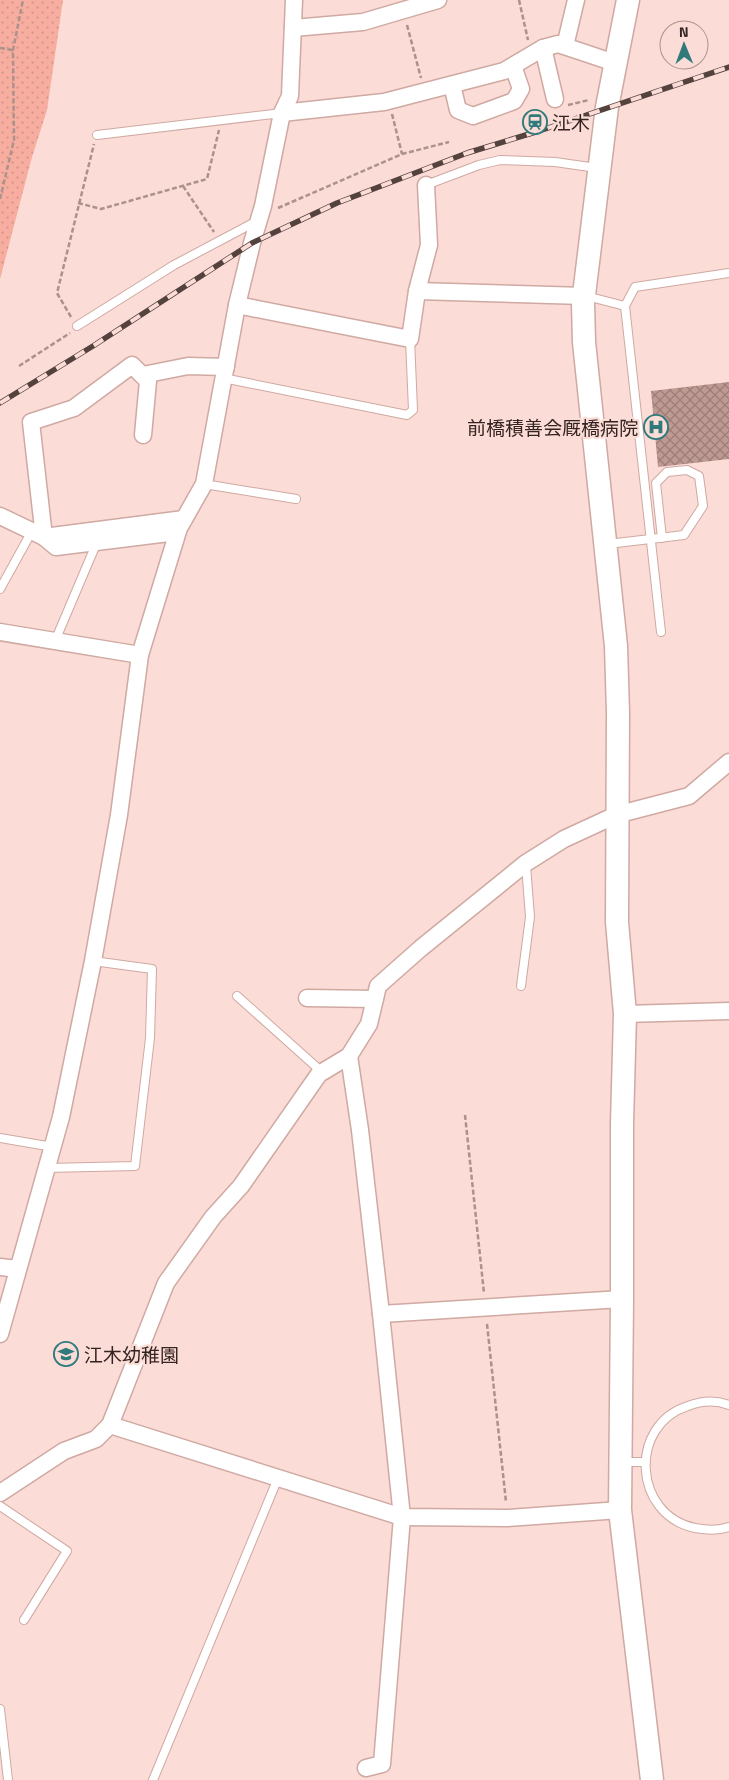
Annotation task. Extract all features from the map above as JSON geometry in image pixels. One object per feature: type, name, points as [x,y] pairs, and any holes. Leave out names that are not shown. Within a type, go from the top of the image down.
[{"type":"street","points":[[0,1334],[61,1117],[93,961],[118,815],[140,655],[181,525],[204,484],[237,305],[260,218],[282,113],[290,96],[294,0]]},
{"type":"street","points":[[293,28],[364,22],[399,9],[438,0]]},
{"type":"street","points":[[565,46],[576,0]]},
{"type":"street","points":[[628,0],[609,98],[584,296],[584,342],[616,646],[618,713],[616,815],[617,922],[625,1014],[622,1124],[620,1510],[652,1780]]},
{"type":"street","points":[[282,113],[389,101],[504,72],[537,51],[558,44],[615,62]]},
{"type":"street","points":[[537,51],[561,102]]},
{"type":"street","points":[[452,85],[458,110],[473,116],[514,101],[521,89],[513,66]]},
{"type":"street","points":[[237,305],[410,338],[417,291],[429,245],[426,184]]},
{"type":"street","points":[[417,291],[584,296]]},
{"type":"street","points":[[38,534],[31,422],[74,408],[132,365],[148,381],[143,435]]},
{"type":"street","points":[[142,375],[188,366],[224,373]]},
{"type":"street","points":[[0,516],[38,534],[56,547],[97,542],[181,525]]},
{"type":"street","points":[[38,534],[181,525]]},
{"type":"street","points":[[0,632],[140,655]]},
{"type":"street","points":[[0,1493],[64,1451],[96,1439],[110,1425],[166,1283],[213,1218],[241,1186],[319,1074],[349,1056],[369,1024],[378,986],[421,948],[526,863],[564,839],[616,815],[689,796],[729,762]]},
{"type":"street","points":[[307,998],[375,999]]},
{"type":"street","points":[[625,1014],[729,1011]]},
{"type":"street","points":[[349,1056],[360,1130],[402,1517],[382,1764],[366,1768]]},
{"type":"street","points":[[0,1267],[18,1269]]},
{"type":"street","points":[[381,1314],[622,1299]]},
{"type":"street","points":[[110,1425],[402,1517],[507,1518],[620,1510]]},
{"type":"lane","points":[[97,135],[282,113]]},
{"type":"lane","points":[[426,184],[479,165],[500,160],[555,162],[600,169]]},
{"type":"lane","points":[[77,326],[174,265],[260,218]]},
{"type":"lane","points":[[661,632],[625,306],[635,287],[729,273]]},
{"type":"lane","points":[[584,296],[625,306]]},
{"type":"lane","points":[[224,373],[407,414],[413,410],[410,338]]},
{"type":"lane","points":[[605,544],[662,538],[684,535],[704,506],[699,476],[687,470],[667,472],[656,483],[662,538]]},
{"type":"lane","points":[[204,484],[296,500]]},
{"type":"lane","points":[[0,589],[38,534]]},
{"type":"lane","points":[[56,641],[97,542]]},
{"type":"lane","points":[[521,986],[530,917],[526,863]]},
{"type":"lane","points":[[47,1168],[135,1166],[150,1038],[152,969],[93,961]]},
{"type":"lane","points":[[237,996],[322,1072]]},
{"type":"lane","points":[[0,1138],[53,1147]]},
{"type":"lane","points":[[729,1405],[722,1402],[700,1402],[679,1408],[662,1422],[650,1440],[645,1462],[647,1482],[655,1501],[668,1516],[686,1526],[706,1530],[729,1527]]},
{"type":"lane","points":[[620,1462],[645,1462]]},
{"type":"lane","points":[[153,1780],[278,1478]]},
{"type":"lane","points":[[0,1506],[67,1551],[24,1620]]},
{"type":"lane","points":[[0,1709],[8,1780]]},
{"type":"path","points":[[0,199],[14,140],[13,50],[23,0]]},
{"type":"path","points":[[519,0],[537,51]]},
{"type":"path","points":[[399,9],[425,91]]},
{"type":"path","points":[[0,48],[13,50]]},
{"type":"path","points":[[561,102],[600,97],[609,98]]},
{"type":"path","points":[[389,101],[402,154]]},
{"type":"path","points":[[78,203],[101,209],[207,179],[222,120]]},
{"type":"path","points":[[18,366],[70,333],[77,326],[57,293],[78,203],[97,135]]},
{"type":"path","points":[[260,218],[402,154],[449,142]]},
{"type":"path","points":[[183,186],[220,241]]},
{"type":"shaded area","points":[[0,0],[63,0],[47,110],[32,157],[0,279]]},
{"type":"building","points":[[729,382],[729,459],[658,467],[651,391]]},
{"type":"railway","points":[[0,403],[93,346],[252,243],[337,203],[467,153],[539,131],[729,67]]},
{"type":"place","name":"江木","points":[[535,122]]},
{"type":"place","name":"前橋積善会厩橋病院","points":[[656,427]]},
{"type":"place","name":"江木幼稚園","points":[[66,1354]]}]
